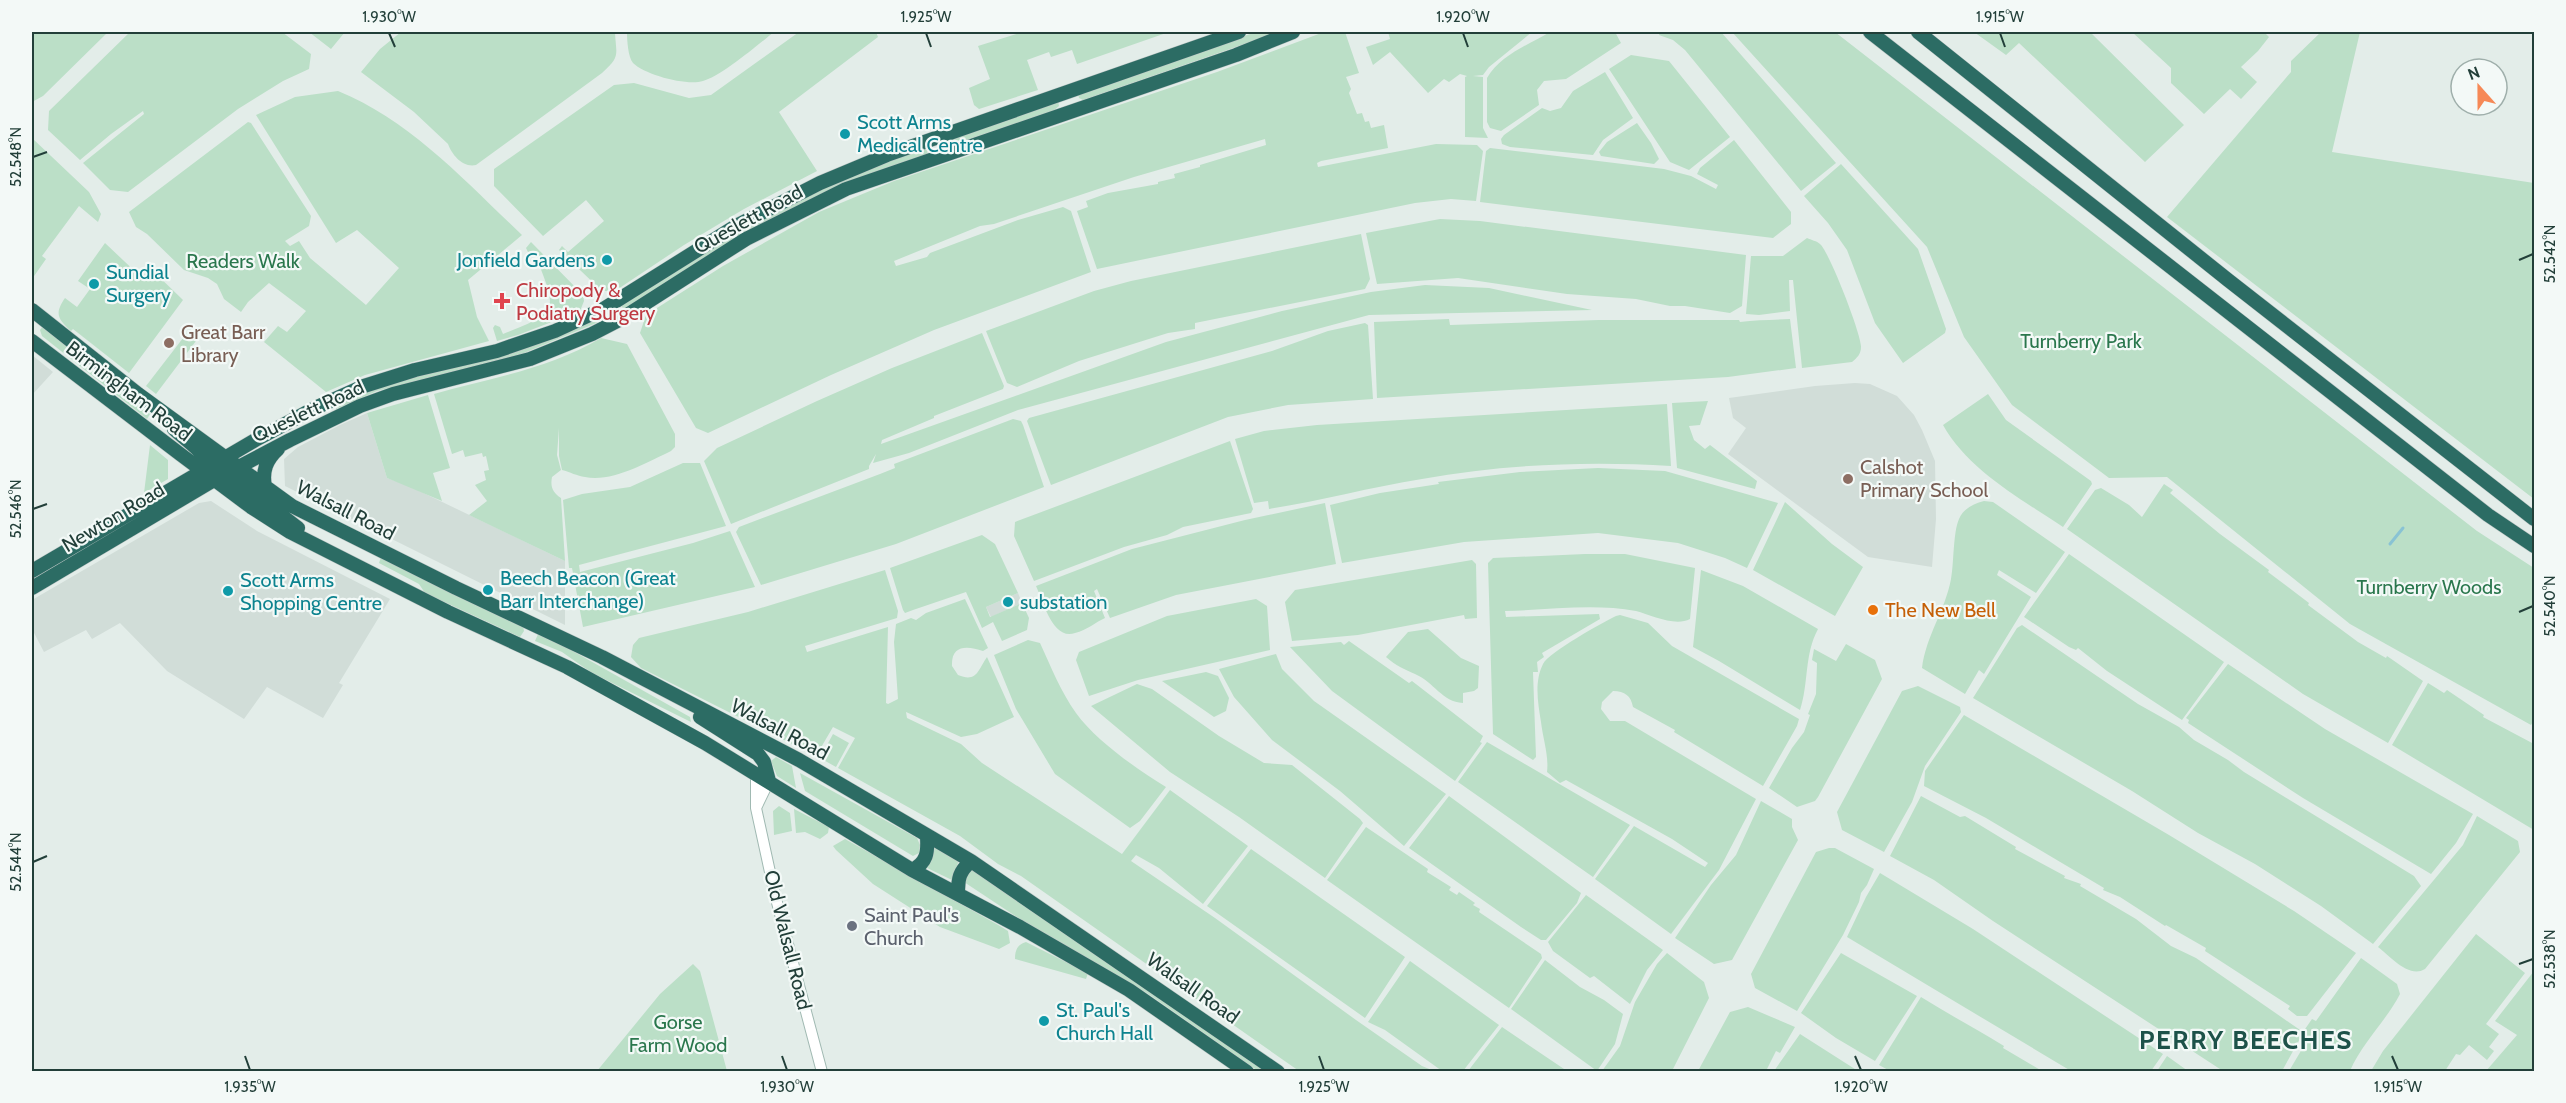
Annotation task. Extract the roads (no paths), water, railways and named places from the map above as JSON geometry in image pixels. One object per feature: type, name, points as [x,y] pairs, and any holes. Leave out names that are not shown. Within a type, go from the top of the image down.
[{"type":"highway","name":"Queslett Road","points":[[209,472],[225,457],[329,402],[384,380],[516,345],[576,322],[605,308],[747,220],[820,183],[887,154],[1239,32]]},
{"type":"highway","name":"Queslett Road","points":[[209,472],[232,470],[336,417],[393,394],[530,359],[573,342],[621,319],[774,224],[846,189],[941,154],[1236,55],[1293,32]]},
{"type":"highway","points":[[1870,32],[2488,515],[2535,546]]},
{"type":"highway","points":[[1918,32],[2210,265],[2535,519]]},
{"type":"highway","points":[[1068,91],[1073,110]]},
{"type":"highway","points":[[934,138],[941,154]]},
{"type":"highway","points":[[32,329],[36,314]]},
{"type":"highway","name":"Birmingham Road","points":[[36,314],[138,394],[225,457],[232,470]]},
{"type":"highway","name":"Birmingham Road","points":[[32,341],[209,472]]},
{"type":"highway","name":"Birmingham Road","points":[[138,394],[164,421],[205,456],[209,472]]},
{"type":"highway","points":[[329,402],[323,411],[326,417],[336,417]]},
{"type":"highway","points":[[265,487],[263,478],[266,464],[276,450],[290,440]]},
{"type":"highway","name":"Walsall Road","points":[[232,470],[328,551]]},
{"type":"highway","name":"Walsall Road","points":[[232,470],[265,487],[315,519],[533,623],[799,759],[927,837],[971,861],[1278,1071]]},
{"type":"highway","name":"Walsall Road","points":[[209,472],[290,532],[567,668],[756,773],[912,870],[1129,990],[1247,1071]]},
{"type":"highway","name":"Newton Road","points":[[32,571],[209,472]]},
{"type":"highway","name":"Newton Road","points":[[32,588],[209,472]]},
{"type":"highway","points":[[373,573],[367,564],[367,557],[377,548]]},
{"type":"highway","points":[[522,647],[533,623]]},
{"type":"highway","points":[[651,684],[758,754],[764,762],[769,781]]},
{"type":"highway","points":[[912,870],[923,862],[926,856],[927,837]]},
{"type":"highway","points":[[958,894],[960,872],[971,861]]},
{"type":"main road","name":"Old Walsall Road","points":[[756,773],[756,808],[775,895],[822,1071]]},
{"type":"main road","points":[[756,808],[769,781]]},
{"type":"waterway","points":[[2390,544],[2403,528]]},
{"type":"place","name":"Scott Arms Medical Centre","points":[[845,134]]},
{"type":"place","name":"Jonfield Gardens","points":[[607,260]]},
{"type":"place","name":"Sundial Surgery","points":[[94,284]]},
{"type":"place","name":"Chiropody & Podiatry Surgery","points":[[502,301]]},
{"type":"place","name":"Great Barr Library","points":[[169,343]]},
{"type":"place","name":"Calshot Primary School","points":[[1848,479]]},
{"type":"place","name":"Beech Beacon (Great Barr Interchange)","points":[[488,590]]},
{"type":"place","name":"Scott Arms Shopping Centre","points":[[228,591]]},
{"type":"place","name":"substation","points":[[1008,602]]},
{"type":"place","name":"The New Bell","points":[[1873,610]]},
{"type":"place","name":"Saint Paul's Church","points":[[852,926]]},
{"type":"place","name":"St. Paul's Church Hall","points":[[1044,1021]]},
{"type":"district","name":"PERRY BEECHES","points":[[2246,1040]]},
{"type":"park label","name":"Readers Walk","points":[[243,261]]},
{"type":"park label","name":"Turnberry Park","points":[[2081,341]]},
{"type":"park label","name":"Turnberry Woods","points":[[2429,587]]},
{"type":"park label","name":"Gorse Farm Wood","points":[[678,1034]]}]
